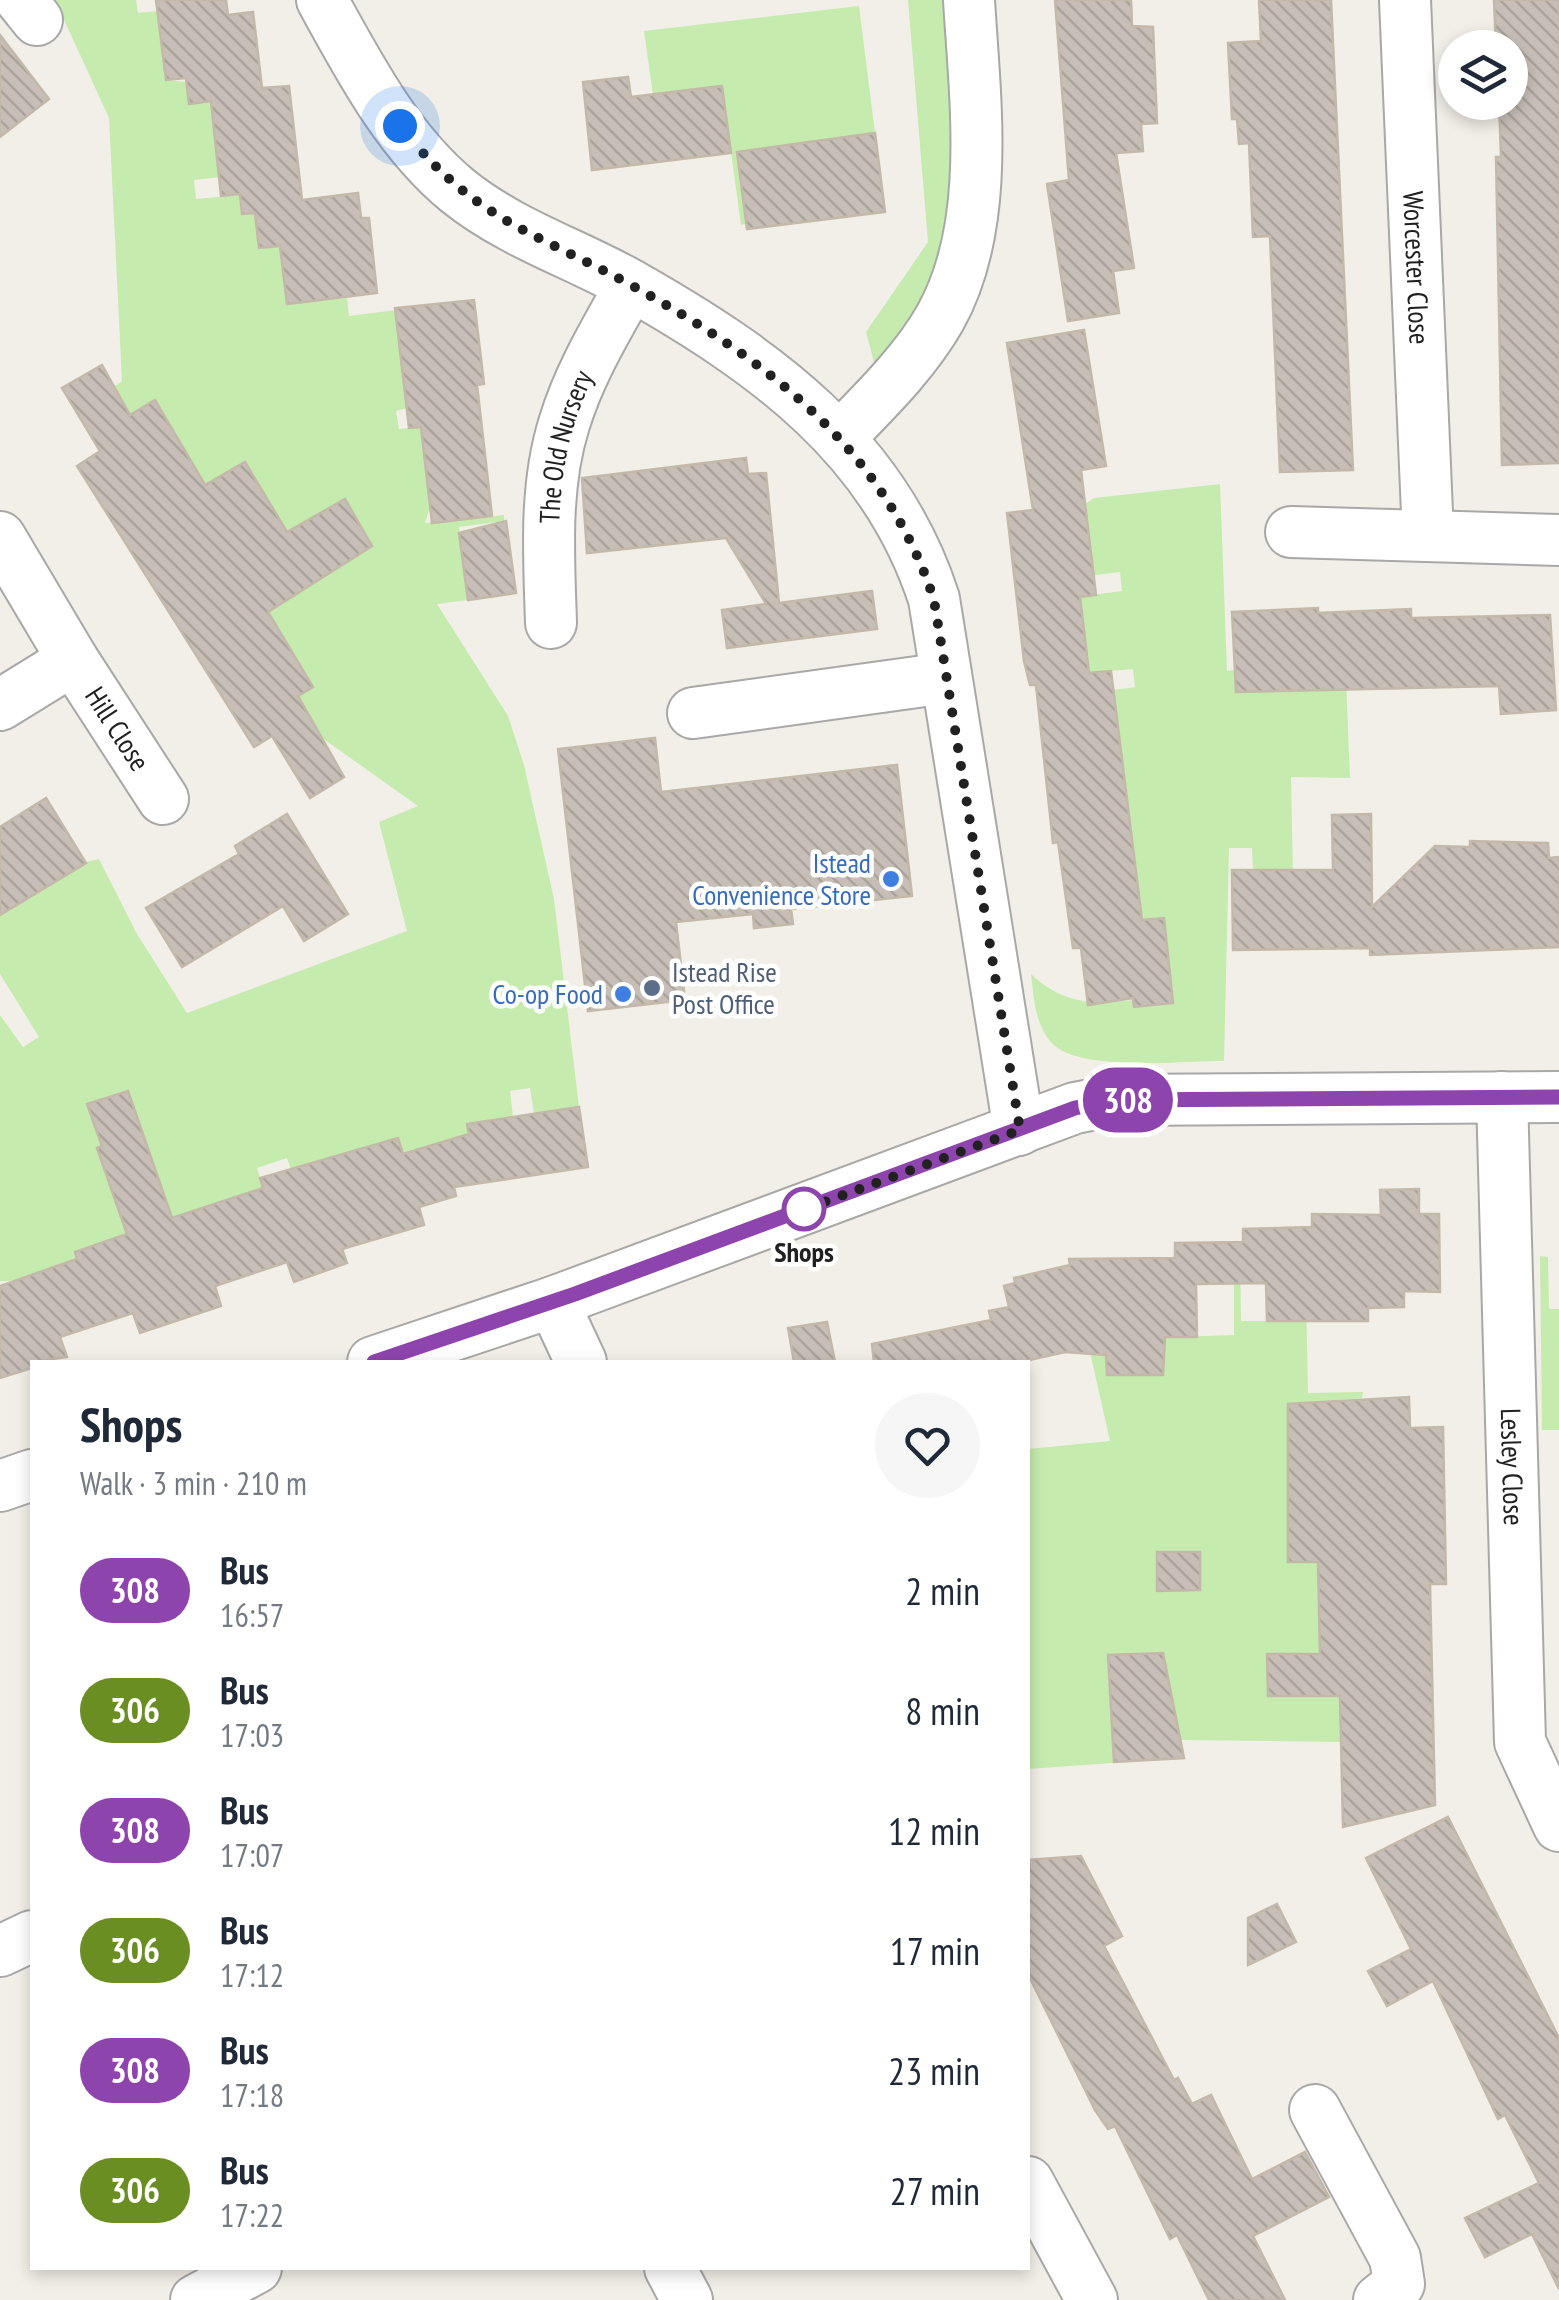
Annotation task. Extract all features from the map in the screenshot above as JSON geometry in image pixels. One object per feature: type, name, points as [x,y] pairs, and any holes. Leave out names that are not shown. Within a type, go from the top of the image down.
[{"type":"street","points":[[322,0],[382,100],[446,180],[498,219],[631,285],[785,384],[841,436],[920,556],[934,600],[1020,1130]]},
{"type":"street","points":[[841,436],[934,329],[961,258],[974,158],[969,0]]},
{"type":"street","name":"Worcester Close","points":[[1405,0],[1428,536]]},
{"type":"street","name":"The Old Nursery","points":[[551,624],[550,502],[559,441],[581,379],[631,285]]},
{"type":"street","points":[[1290,532],[1559,540]]},
{"type":"street","name":"Hill Close","points":[[0,537],[72,660],[163,799]]},
{"type":"street","name":"Hill Close","points":[[0,705],[72,660]]},
{"type":"street","points":[[693,712],[946,678]]},
{"type":"street","name":"Lesley Close","points":[[1502,1097],[1520,1742],[1559,1826]]},
{"type":"street","points":[[379,1360],[553,1302],[1075,1108],[1116,1100],[1559,1097]]},
{"type":"street","points":[[553,1302],[580,1360]]},
{"type":"street","points":[[0,1486],[30,1476]]},
{"type":"street","points":[[0,1951],[30,1937]]},
{"type":"street","points":[[1315,2110],[1395,2258],[1399,2284],[1379,2300]]},
{"type":"street","points":[[1030,2186],[1092,2300]]},
{"type":"street","points":[[196,2300],[252,2270]]},
{"type":"street","points":[[671,2270],[687,2300]]},
{"type":"green space","points":[[55,0],[136,0],[138,13],[177,9],[162,44],[166,80],[186,82],[189,104],[211,101],[215,137],[239,175],[194,180],[196,199],[240,195],[243,214],[273,213],[275,229],[257,231],[258,247],[280,246],[288,304],[347,298],[349,316],[396,310],[407,408],[396,411],[399,429],[421,427],[430,507],[425,523],[504,515],[504,521],[459,527],[468,600],[437,604],[508,716],[524,765],[554,899],[579,1107],[534,1114],[530,1088],[510,1091],[513,1117],[468,1124],[471,1145],[441,1142],[300,1198],[287,1158],[257,1168],[263,1188],[133,1240],[110,1240],[75,1252],[81,1270],[0,1281],[0,1015],[23,1047],[39,1037],[0,974],[0,915],[86,862],[99,859],[137,934],[187,1013],[407,931],[379,822],[418,806],[311,730],[273,735],[308,714],[298,696],[313,686],[301,666],[286,675],[155,401],[126,417],[110,390],[122,381],[109,118]]},
{"type":"green space","points":[[908,0],[949,0],[955,111],[953,195],[940,269],[927,299],[875,366],[866,332],[928,242]]},
{"type":"green space","points":[[859,6],[875,133],[761,149],[746,224],[741,225],[722,87],[653,95],[644,31]]},
{"type":"green space","points":[[1220,484],[1227,671],[1345,656],[1350,778],[1291,777],[1293,878],[1253,872],[1252,848],[1229,848],[1224,1061],[1136,1063],[1088,1059],[1069,1054],[1048,1039],[1037,1013],[1031,974],[1055,991],[1079,1000],[1133,1000],[1134,1007],[1173,1002],[1164,918],[1142,920],[1113,690],[1135,687],[1133,669],[1097,672],[1089,678],[1079,593],[1083,596],[1122,591],[1120,572],[1080,577],[1085,504],[1094,498]]},
{"type":"green space","points":[[1305,1243],[1308,1393],[1363,1392],[1362,1398],[1288,1404],[1288,1430],[1313,1471],[1287,1471],[1287,1500],[1314,1499],[1390,1531],[1320,1655],[1267,1654],[1267,1695],[1342,1697],[1343,1742],[1181,1740],[1184,1758],[1030,1769],[1030,1449],[1110,1441],[1079,1303],[1100,1302],[1100,1259],[1103,1258],[1107,1375],[1162,1375],[1165,1274],[1173,1337],[1234,1335],[1234,1259],[1240,1244],[1241,1321],[1301,1321]]},
{"type":"green space","points":[[1540,1256],[1548,1257],[1549,1309],[1559,1309],[1559,1430],[1542,1430]]},
{"type":"building","points":[[156,0],[226,0],[228,15],[253,12],[262,88],[289,86],[302,200],[358,193],[361,218],[369,218],[377,293],[287,304],[280,246],[259,248],[255,213],[242,214],[240,194],[221,196],[211,101],[189,104],[186,78],[166,80]]},
{"type":"building","points":[[1055,0],[1131,0],[1132,26],[1153,27],[1157,123],[1141,124],[1143,151],[1116,153],[1134,268],[1113,271],[1119,313],[1068,321],[1047,184],[1069,180]]},
{"type":"building","points":[[1259,0],[1331,0],[1353,470],[1280,472],[1270,236],[1253,237],[1249,143],[1239,144],[1237,119],[1232,119],[1228,43],[1261,41]]},
{"type":"building","points":[[1494,0],[1559,0],[1559,463],[1502,465],[1496,157],[1501,157],[1500,120],[1528,120],[1528,30],[1495,30]]},
{"type":"building","points":[[0,35],[49,99],[0,137]]},
{"type":"building","points":[[628,77],[631,97],[722,86],[731,153],[592,170],[583,82]]},
{"type":"building","points":[[875,133],[885,212],[747,229],[737,152]]},
{"type":"building","points":[[474,300],[484,384],[477,385],[492,516],[432,523],[421,427],[409,428],[395,308]]},
{"type":"building","points":[[1084,330],[1106,466],[1081,470],[1096,595],[1080,597],[1089,673],[1111,671],[1142,920],[1164,918],[1173,1003],[1134,1007],[1133,998],[1088,1005],[1081,948],[1073,948],[1058,842],[1053,843],[1036,685],[1030,685],[1024,661],[1007,513],[1033,510],[1007,343]]},
{"type":"building","points":[[102,365],[130,415],[155,400],[205,485],[245,462],[287,532],[345,499],[372,546],[268,612],[313,687],[298,696],[344,777],[310,798],[272,736],[254,747],[77,466],[100,451],[62,388]]},
{"type":"building","points":[[746,458],[748,474],[766,473],[779,603],[872,591],[877,629],[727,648],[722,610],[766,604],[726,538],[587,553],[582,478]]},
{"type":"building","points":[[506,521],[516,593],[468,600],[459,533]]},
{"type":"building","points":[[1318,608],[1318,613],[1411,609],[1411,618],[1550,615],[1556,710],[1501,714],[1499,686],[1236,692],[1232,612]]},
{"type":"building","points":[[655,738],[661,792],[897,765],[912,896],[791,909],[793,924],[754,928],[753,914],[676,922],[685,1000],[588,1011],[558,749]]},
{"type":"building","points":[[46,798],[86,863],[0,915],[0,827]]},
{"type":"building","points":[[287,814],[348,914],[304,941],[283,906],[182,967],[146,908],[239,854],[235,846]]},
{"type":"building","points":[[1371,814],[1372,907],[1435,846],[1470,847],[1470,841],[1548,843],[1549,858],[1559,857],[1559,947],[1370,955],[1370,948],[1233,950],[1232,870],[1333,870],[1332,815]]},
{"type":"building","points":[[128,1091],[172,1218],[263,1188],[260,1178],[398,1138],[403,1154],[469,1134],[467,1124],[579,1107],[588,1167],[454,1187],[456,1196],[419,1207],[424,1225],[342,1249],[347,1263],[294,1282],[287,1262],[215,1286],[221,1306],[140,1333],[133,1313],[96,1325],[60,1337],[67,1357],[30,1360],[30,1369],[0,1378],[0,1286],[77,1259],[75,1252],[127,1234],[97,1148],[102,1146],[87,1104]]},
{"type":"building","points":[[1419,1189],[1419,1214],[1439,1214],[1440,1292],[1404,1291],[1404,1307],[1368,1308],[1368,1321],[1267,1321],[1266,1283],[1196,1284],[1197,1337],[1165,1337],[1163,1375],[1107,1375],[1106,1355],[1065,1352],[1030,1360],[874,1360],[872,1344],[991,1320],[989,1311],[1009,1307],[1004,1286],[1015,1283],[1014,1278],[1070,1265],[1069,1259],[1175,1258],[1175,1243],[1243,1242],[1243,1229],[1312,1227],[1312,1214],[1381,1215],[1380,1190]]},
{"type":"building","points":[[827,1322],[835,1360],[794,1360],[788,1328]]},
{"type":"building","points":[[1409,1397],[1410,1428],[1443,1427],[1446,1584],[1430,1584],[1435,1805],[1343,1827],[1340,1696],[1268,1696],[1267,1654],[1320,1654],[1318,1562],[1288,1562],[1288,1404]]},
{"type":"building","points":[[1157,1552],[1200,1552],[1200,1590],[1157,1591]]},
{"type":"building","points":[[1163,1653],[1184,1758],[1114,1762],[1108,1655]]},
{"type":"building","points":[[1448,1817],[1559,2038],[1559,2289],[1532,2234],[1485,2257],[1465,2218],[1539,2183],[1505,2115],[1498,2119],[1433,1981],[1387,2006],[1368,1971],[1411,1949],[1366,1858]]},
{"type":"building","points":[[1081,1856],[1122,1936],[1104,1946],[1174,2080],[1178,2078],[1192,2104],[1211,2095],[1252,2179],[1305,2152],[1329,2197],[1253,2236],[1285,2300],[1209,2300],[1177,2235],[1170,2239],[1115,2126],[1108,2129],[1095,2110],[1030,1978],[1030,1860]]},
{"type":"building","points":[[1277,1904],[1296,1942],[1248,1965],[1248,1918]]},
{"type":"bus line","name":"308","points":[[380,1360],[575,1294],[1075,1108],[1116,1100],[1559,1097]]},
{"type":"place","name":"Istead Convenience Store","points":[[891,879]]},
{"type":"place","name":"Istead Rise Post Office","points":[[652,988]]},
{"type":"place","name":"Co-op Food","points":[[623,994]]},
{"type":"place","name":"Shops","points":[[804,1209]]},
{"type":"route","points":[[400,126],[446,180],[498,219],[631,285],[785,384],[841,436],[896,513],[920,556],[934,600],[1020,1130],[800,1211],[804,1209]]}]
